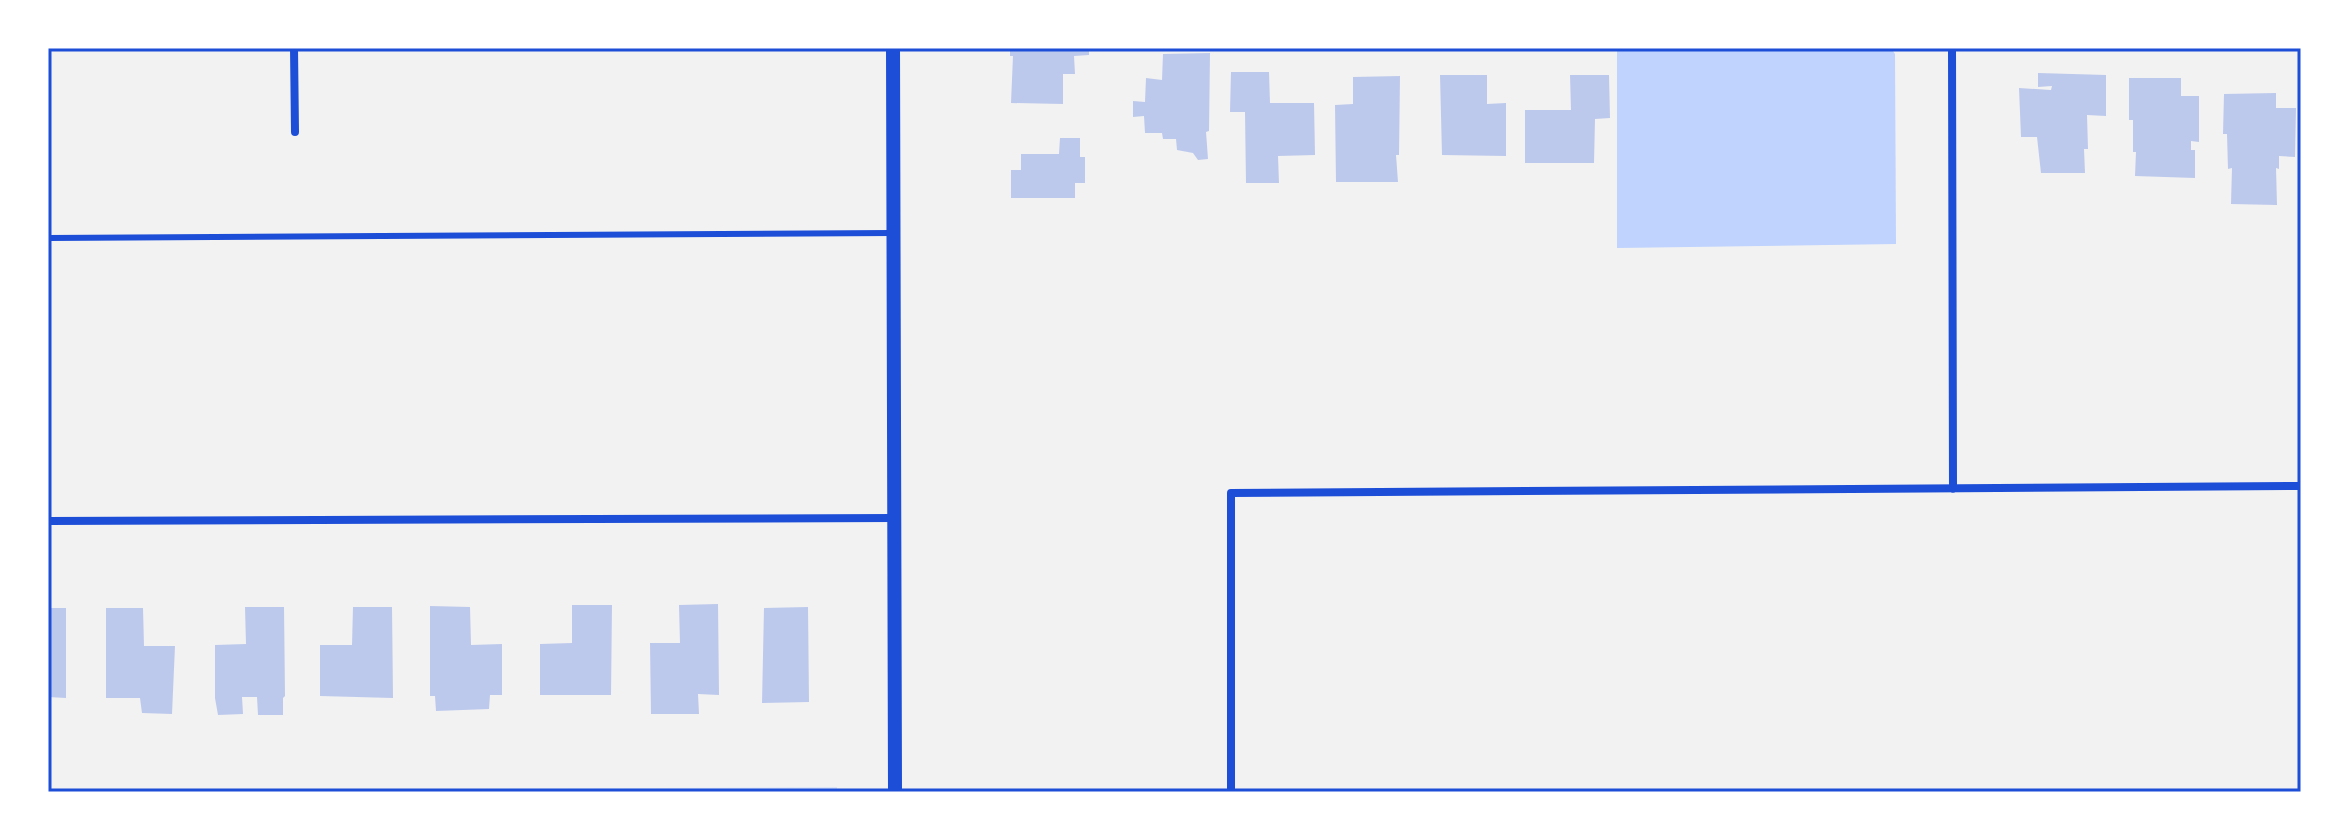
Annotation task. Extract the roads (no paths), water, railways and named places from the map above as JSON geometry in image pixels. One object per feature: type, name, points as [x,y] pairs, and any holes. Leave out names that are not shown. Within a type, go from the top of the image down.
[{"type":"street","points":[[294,48],[295,132]]},
{"type":"street","points":[[893,48],[895,792]]},
{"type":"street","points":[[1952,48],[1953,489]]},
{"type":"street","points":[[1231,792],[1231,493],[2301,486]]},
{"type":"street","points":[[48,521],[894,518]]},
{"type":"lane","points":[[48,238],[893,233]]},
{"type":"water","points":[[1617,48],[1891,48],[1895,54],[1896,244],[1617,248]]}]
